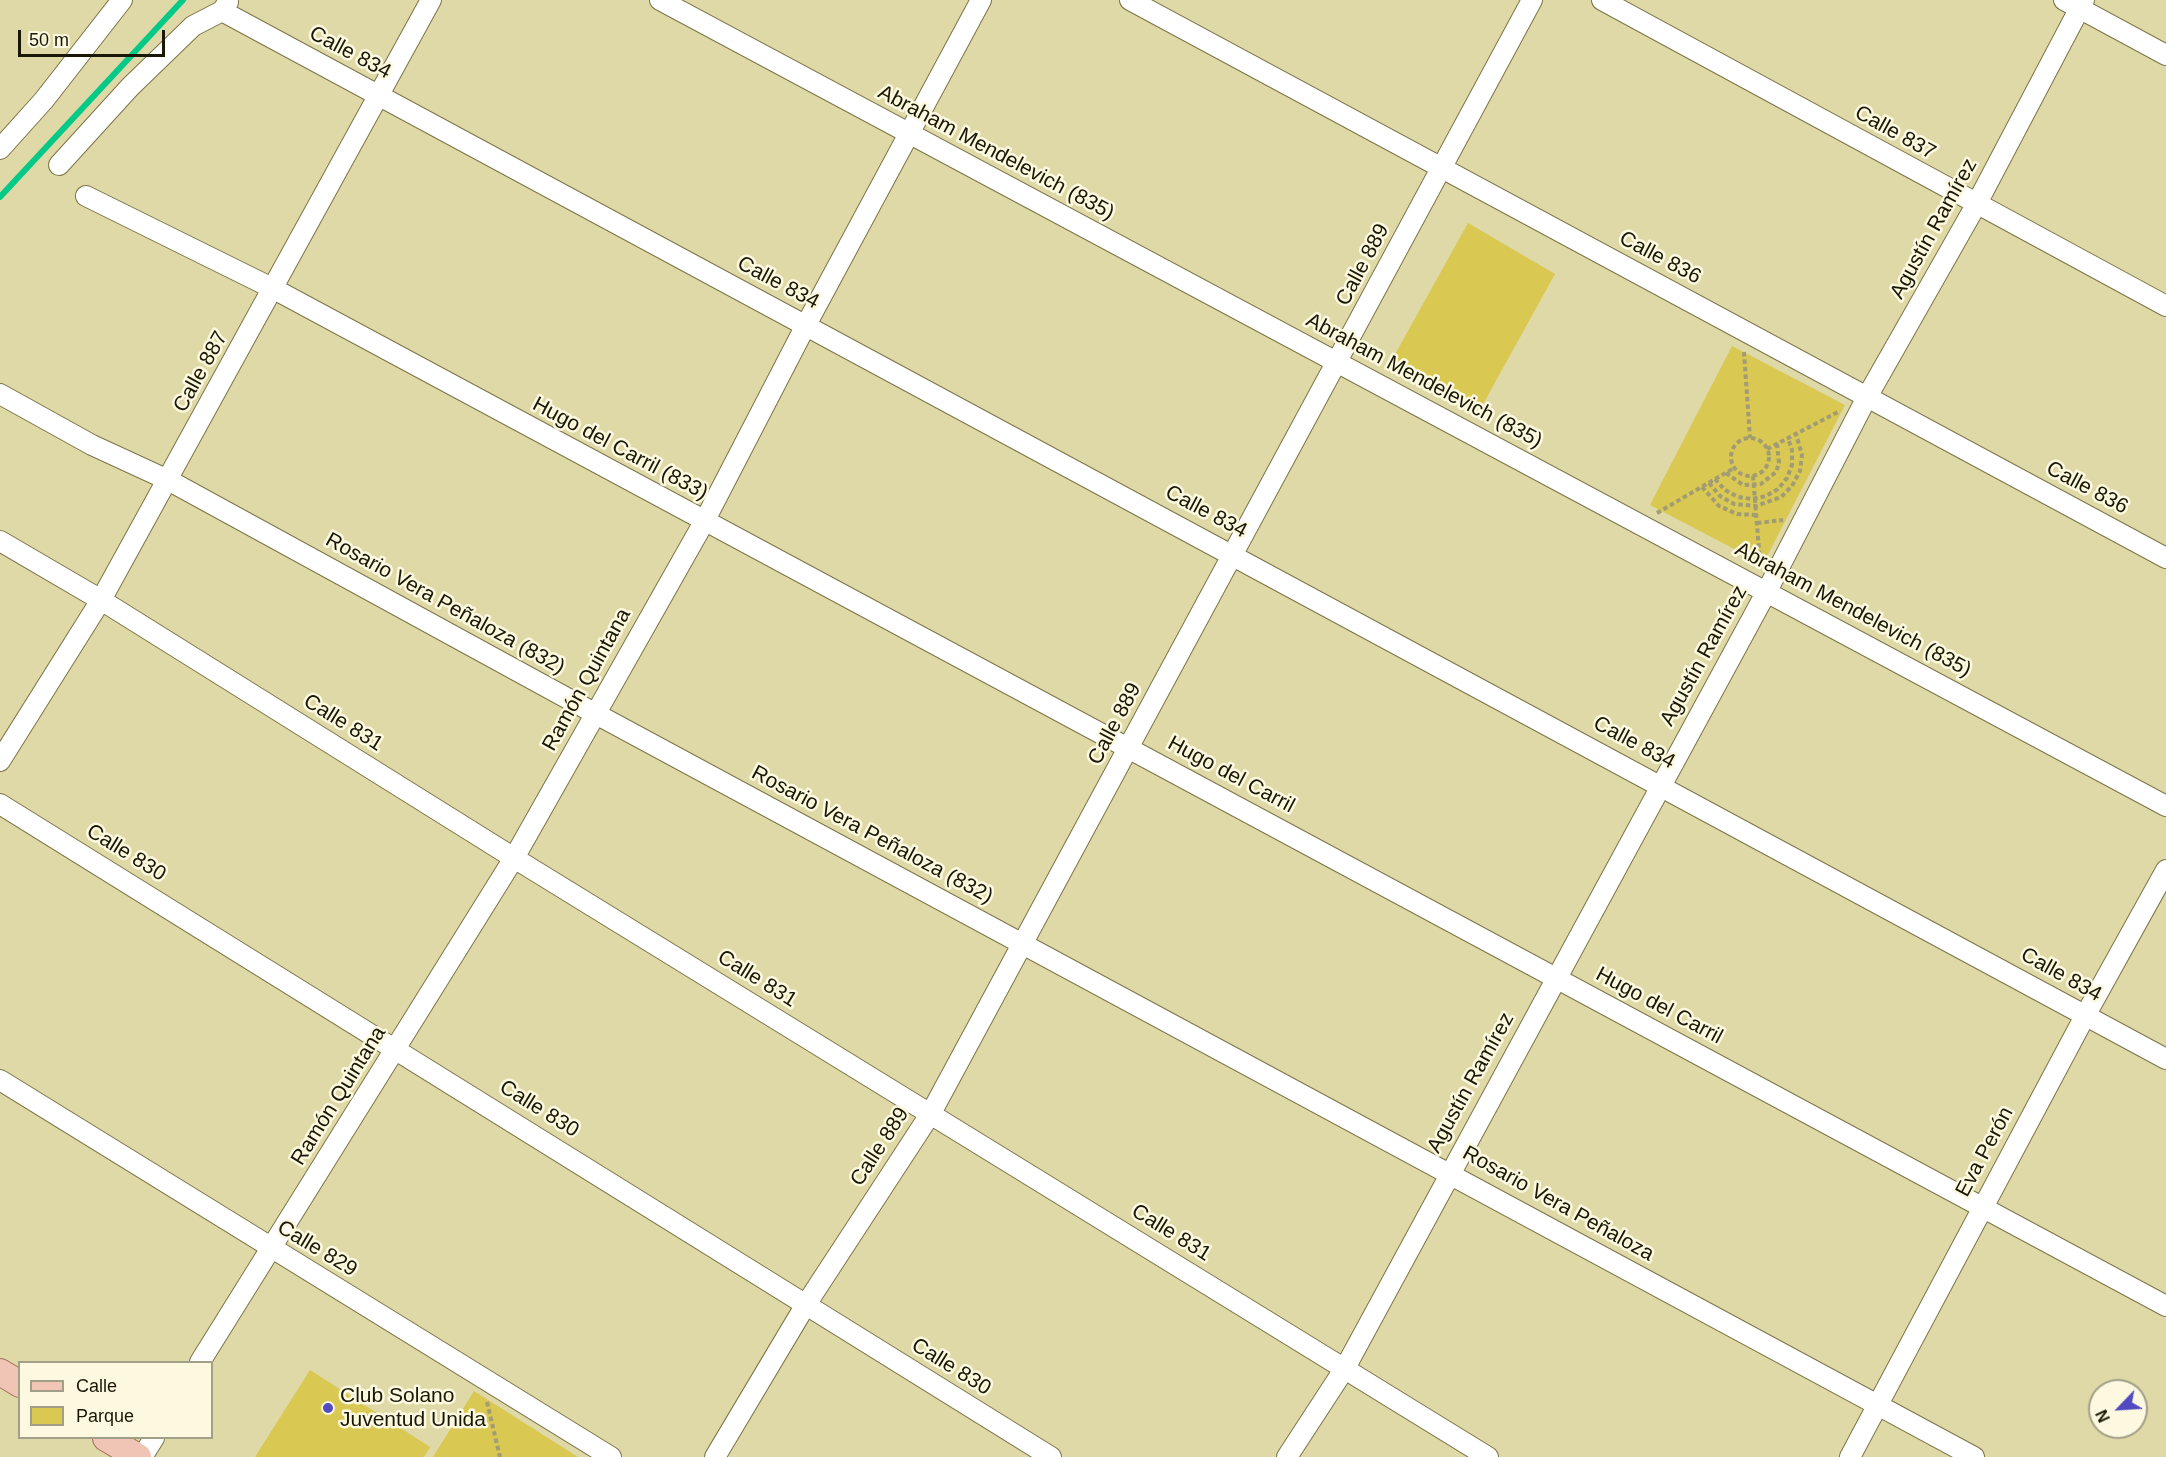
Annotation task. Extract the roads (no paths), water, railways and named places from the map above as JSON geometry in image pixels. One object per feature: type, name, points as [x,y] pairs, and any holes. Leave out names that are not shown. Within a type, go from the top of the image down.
[{"type":"main road","points":[[0,1372],[18,1383]]},
{"type":"main road","points":[[109,1439],[140,1457]]},
{"type":"street","points":[[0,149],[44,100],[122,0]]},
{"type":"street","name":"Calle 887","points":[[0,761],[101,600],[380,97],[431,0]]},
{"type":"street","name":"Abraham Mendelevich (835)","points":[[660,0],[2166,806]]},
{"type":"street","name":"Ramón Quintana","points":[[201,1361],[514,858],[704,522],[806,325],[981,0]]},
{"type":"street","name":"Calle 836","points":[[1130,0],[2166,558]]},
{"type":"street","name":"Calle 889","points":[[715,1457],[806,1306],[931,1113],[1532,0]]},
{"type":"street","name":"Calle 837","points":[[1602,0],[2166,306]]},
{"type":"street","points":[[2076,3],[2166,55]]},
{"type":"street","name":"Agustín Ramírez","points":[[1287,1457],[1345,1368],[1449,1172],[1661,784],[1867,397],[1977,205],[2076,3]]},
{"type":"street","points":[[59,165],[130,87],[193,26],[226,6]]},
{"type":"street","name":"Calle 834","points":[[226,6],[380,97],[1661,784],[2166,1059]]},
{"type":"street","name":"Hugo del Carril (833)","points":[[86,196],[274,289],[704,522],[1130,748]]},
{"type":"street","name":"Rosario Vera Peñaloza (832)","points":[[0,394],[92,445],[168,480],[1023,944]]},
{"type":"street","name":"Calle 831","points":[[0,541],[101,600],[514,858],[1488,1457]]},
{"type":"street","name":"Hugo del Carril","points":[[1130,748],[2166,1306]]},
{"type":"street","name":"Calle 830","points":[[0,804],[1051,1457]]},
{"type":"street","name":"Eva Perón","points":[[1850,1457],[2085,1016],[2166,870]]},
{"type":"street","name":"Rosario Vera Peñaloza","points":[[1023,944],[1974,1457]]},
{"type":"street","name":"Calle 829","points":[[0,1080],[611,1457]]},
{"type":"street","points":[[140,1457],[153,1439]]},
{"type":"waterway","points":[[0,197],[183,0]]},
{"type":"place","name":"Club Solano Juventud Unida","points":[[328,1408]]}]
